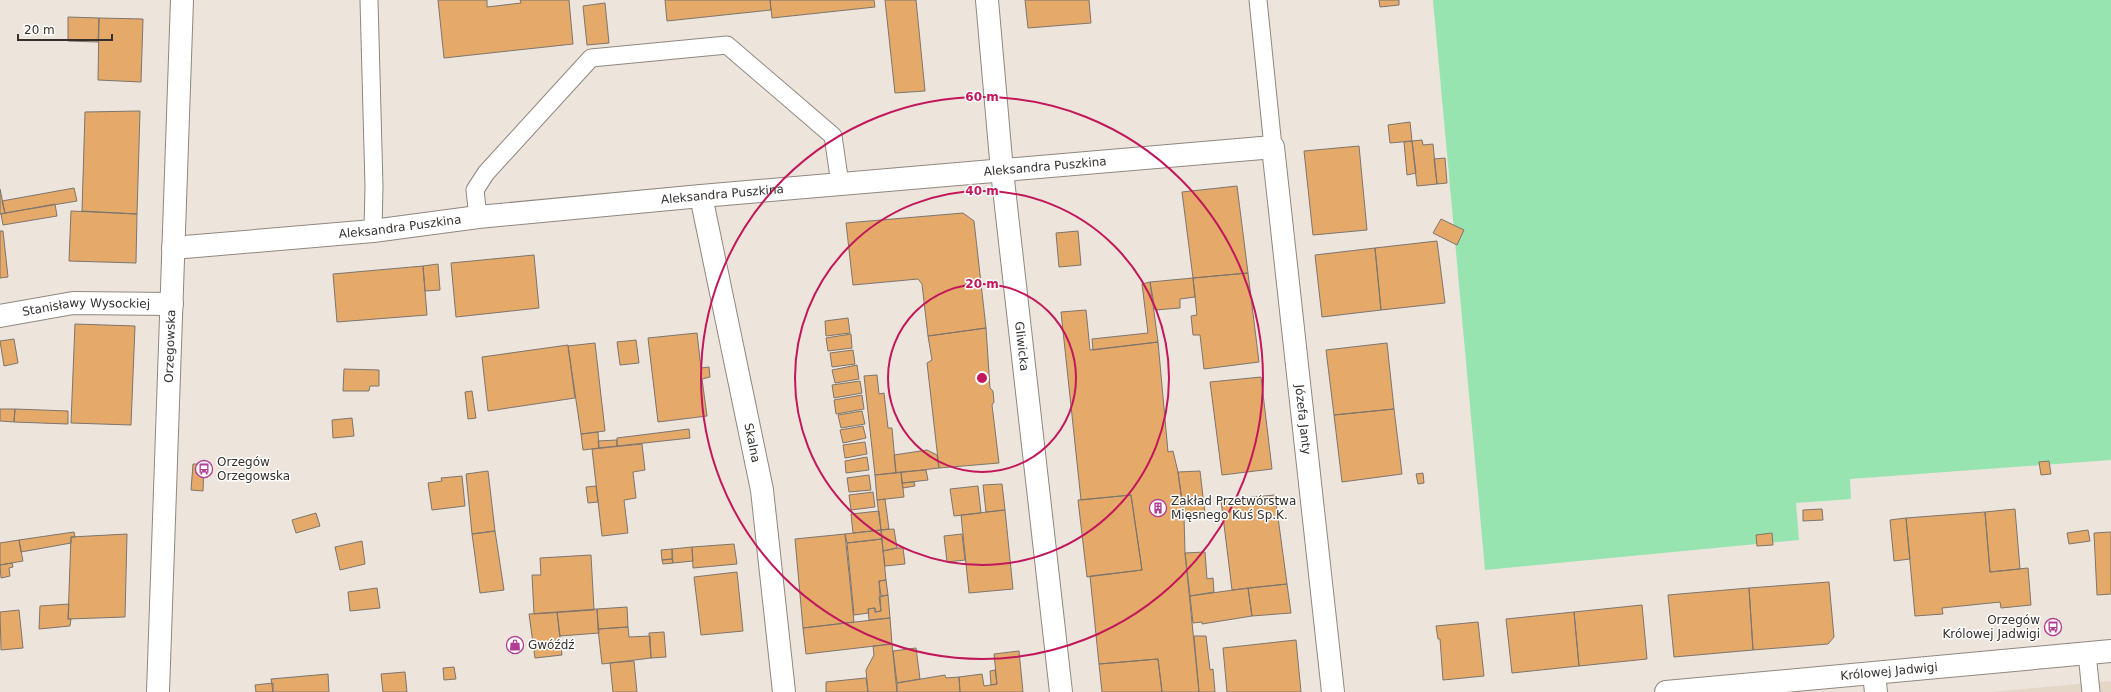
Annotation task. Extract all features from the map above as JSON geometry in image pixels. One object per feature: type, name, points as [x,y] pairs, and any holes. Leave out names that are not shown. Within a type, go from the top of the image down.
[{"type":"street","name":"Orzegowska","points":[[158,692],[182,0]]},
{"type":"street","name":"Gliwicka","points":[[987,0],[1002,171],[1061,692]]},
{"type":"street","name":"Aleksandra Puszkina","points":[[173,248],[373,231],[478,218],[701,196],[1273,147]]},
{"type":"street","name":"Józefa Janty","points":[[1273,147],[1333,692]]},
{"type":"street","name":"Skalna","points":[[701,196],[762,490],[784,692]]},
{"type":"street","name":"Stanisławy Wysockiej","points":[[0,316],[73,303],[172,304]]},
{"type":"street","name":"Królowej Jadwigi","points":[[1666,692],[1875,683],[2111,651]]},
{"type":"lane","points":[[370,0],[374,186],[373,231]]},
{"type":"lane","points":[[1258,0],[1273,147]]},
{"type":"lane","points":[[478,218],[475,190],[486,174],[591,58],[726,45],[833,136],[840,184]]},
{"type":"lane","points":[[2087,654],[2091,692]]},
{"type":"shaded area","points":[[2111,681],[2111,692],[1992,692]]},
{"type":"green space","points":[[1433,0],[2111,0],[2111,460],[1850,479],[1851,499],[1796,503],[1799,540],[1485,570]]},
{"type":"building","points":[[438,0],[487,0],[487,7],[521,3],[520,0],[569,0],[573,44],[444,58]]},
{"type":"building","points":[[665,0],[770,0],[771,10],[667,21]]},
{"type":"building","points":[[770,0],[874,0],[875,7],[772,18]]},
{"type":"building","points":[[885,0],[916,0],[925,91],[895,93]]},
{"type":"building","points":[[1025,0],[1089,0],[1091,23],[1028,28]]},
{"type":"building","points":[[1379,0],[1399,0],[1399,5],[1380,7]]},
{"type":"building","points":[[605,3],[609,43],[587,45],[583,6]]},
{"type":"building","points":[[68,17],[99,18],[98,42],[68,41]]},
{"type":"building","points":[[99,18],[143,19],[141,82],[98,80]]},
{"type":"building","points":[[140,111],[137,214],[82,211],[85,112]]},
{"type":"building","points":[[1410,122],[1412,141],[1390,143],[1388,125]]},
{"type":"building","points":[[1422,140],[1423,145],[1433,144],[1437,184],[1417,186],[1412,141]]},
{"type":"building","points":[[1412,141],[1416,173],[1407,175],[1404,142]]},
{"type":"building","points":[[1359,146],[1367,230],[1313,235],[1304,151]]},
{"type":"building","points":[[1445,158],[1447,183],[1437,184],[1434,159]]},
{"type":"building","points":[[1237,186],[1248,273],[1193,278],[1182,192]]},
{"type":"building","points":[[74,188],[77,201],[5,213],[2,201]]},
{"type":"building","points":[[0,189],[5,213],[0,214]]},
{"type":"building","points":[[55,204],[57,216],[3,225],[1,214]]},
{"type":"building","points":[[71,211],[137,214],[136,263],[69,261]]},
{"type":"building","points":[[963,213],[974,221],[986,328],[928,336],[922,284],[918,279],[853,285],[846,223]]},
{"type":"building","points":[[1441,219],[1464,230],[1457,245],[1433,233]]},
{"type":"building","points":[[0,231],[3,231],[8,277],[0,278]]},
{"type":"building","points":[[1078,231],[1081,265],[1059,267],[1056,233]]},
{"type":"building","points":[[1437,241],[1445,303],[1381,310],[1375,248]]},
{"type":"building","points":[[1375,248],[1381,310],[1322,317],[1315,255]]},
{"type":"building","points":[[534,255],[539,308],[456,317],[451,263]]},
{"type":"building","points":[[438,264],[440,290],[425,291],[423,266]]},
{"type":"building","points":[[423,266],[427,315],[337,322],[333,274]]},
{"type":"building","points":[[1248,273],[1259,362],[1204,369],[1200,335],[1193,335],[1191,316],[1197,315],[1193,278]]},
{"type":"building","points":[[1193,278],[1195,297],[1180,299],[1180,308],[1155,310],[1150,282]]},
{"type":"building","points":[[1150,282],[1158,342],[1093,350],[1092,339],[1148,333],[1142,284]]},
{"type":"building","name":"Zakład Przetwórstwa Mięsnego Kuś Sp.K.","points":[[1086,310],[1090,350],[1158,342],[1168,452],[1173,451],[1178,472],[1184,516],[1185,553],[1199,692],[1162,692],[1158,659],[1099,664],[1090,576],[1142,570],[1131,495],[1081,500],[1061,312]]},
{"type":"building","points":[[848,318],[850,333],[826,336],[825,321]]},
{"type":"building","points":[[75,324],[135,326],[131,425],[71,423]]},
{"type":"building","points":[[986,328],[990,388],[993,391],[994,402],[992,405],[999,463],[939,468],[927,363],[932,360],[928,336]]},
{"type":"building","points":[[697,333],[701,368],[709,367],[710,377],[702,379],[707,416],[658,422],[648,338]]},
{"type":"building","points":[[851,334],[852,348],[828,351],[826,338]]},
{"type":"building","points":[[14,339],[18,363],[4,366],[0,341]]},
{"type":"building","points":[[636,340],[639,363],[620,365],[617,342]]},
{"type":"building","points":[[595,343],[605,431],[581,434],[568,346]]},
{"type":"building","points":[[1387,343],[1394,409],[1334,415],[1326,350]]},
{"type":"building","points":[[568,345],[575,398],[488,411],[482,357]]},
{"type":"building","points":[[853,350],[855,364],[832,367],[830,353]]},
{"type":"building","points":[[857,365],[859,379],[835,383],[832,370]]},
{"type":"building","points":[[344,369],[379,370],[379,386],[370,386],[369,391],[343,391]]},
{"type":"building","points":[[877,375],[879,394],[884,393],[888,428],[892,428],[896,473],[875,475],[864,376]]},
{"type":"building","points":[[1261,377],[1272,469],[1222,475],[1210,382]]},
{"type":"building","points":[[860,381],[862,393],[834,398],[832,385]]},
{"type":"building","points":[[472,391],[476,418],[468,419],[465,392]]},
{"type":"building","points":[[862,395],[864,409],[836,414],[834,400]]},
{"type":"building","points":[[0,409],[15,409],[14,422],[0,421]]},
{"type":"building","points":[[15,409],[68,411],[68,424],[14,422]]},
{"type":"building","points":[[1394,409],[1402,474],[1342,482],[1334,415]]},
{"type":"building","points":[[862,411],[865,424],[841,428],[838,415]]},
{"type":"building","points":[[352,418],[354,436],[333,438],[332,420]]},
{"type":"building","points":[[863,426],[866,438],[843,443],[840,430]]},
{"type":"building","points":[[689,429],[690,438],[617,446],[617,438]]},
{"type":"building","points":[[598,432],[599,448],[583,450],[581,434]]},
{"type":"building","points":[[617,440],[617,446],[599,448],[598,441]]},
{"type":"building","points":[[865,442],[867,454],[845,458],[843,445]]},
{"type":"building","points":[[642,444],[645,470],[633,472],[636,498],[624,500],[628,533],[602,536],[592,449]]},
{"type":"building","points":[[927,450],[937,455],[939,468],[896,473],[894,455]]},
{"type":"building","points":[[867,457],[869,470],[846,473],[845,461]]},
{"type":"building","points":[[2049,461],[2051,474],[2041,475],[2039,462]]},
{"type":"building","points":[[193,464],[204,464],[203,491],[191,490]]},
{"type":"building","points":[[926,470],[928,480],[902,483],[901,472]]},
{"type":"building","points":[[488,471],[495,531],[472,534],[466,474]]},
{"type":"building","points":[[1200,471],[1205,514],[1184,516],[1178,472]]},
{"type":"building","points":[[901,472],[904,497],[877,500],[875,475]]},
{"type":"building","points":[[1423,473],[1424,483],[1418,484],[1416,474]]},
{"type":"building","points":[[869,475],[871,490],[849,492],[847,478]]},
{"type":"building","points":[[462,476],[465,506],[432,510],[428,483],[442,481],[441,478]]},
{"type":"building","points":[[914,482],[915,486],[903,488],[902,483]]},
{"type":"building","points":[[1002,484],[1005,510],[986,512],[983,485]]},
{"type":"building","points":[[596,486],[598,502],[588,503],[586,487]]},
{"type":"building","points":[[978,486],[981,513],[954,516],[950,489]]},
{"type":"building","points":[[873,492],[875,507],[851,510],[849,495]]},
{"type":"building","points":[[1131,495],[1142,570],[1087,577],[1078,500]]},
{"type":"building","points":[[1275,495],[1287,584],[1232,590],[1221,500]]},
{"type":"building","points":[[885,499],[889,529],[881,530],[877,500]]},
{"type":"building","points":[[1822,509],[1823,520],[1803,521],[1803,510]]},
{"type":"building","points":[[2015,509],[2020,569],[1990,572],[1985,512]]},
{"type":"building","points":[[1005,510],[1013,589],[969,593],[961,515]]},
{"type":"building","points":[[879,511],[881,530],[853,533],[851,514]]},
{"type":"building","points":[[1985,512],[1990,572],[2028,568],[2031,605],[2001,608],[2000,602],[1942,608],[1943,614],[1915,616],[1906,518]]},
{"type":"building","points":[[316,513],[320,526],[296,533],[292,520]]},
{"type":"building","points":[[1906,518],[1910,559],[1894,561],[1890,520]]},
{"type":"building","points":[[894,529],[897,548],[883,551],[881,530]]},
{"type":"building","points":[[881,530],[882,539],[847,543],[845,534]]},
{"type":"building","points":[[2088,530],[2090,541],[2069,544],[2067,533]]},
{"type":"building","points":[[495,531],[504,590],[480,593],[472,534]]},
{"type":"building","points":[[74,532],[75,537],[71,537],[71,543],[21,552],[19,540]]},
{"type":"building","points":[[2111,532],[2111,594],[2097,595],[2094,533]]},
{"type":"building","points":[[1772,533],[1773,545],[1757,546],[1756,535]]},
{"type":"building","points":[[127,534],[125,617],[68,619],[71,537]]},
{"type":"building","points":[[845,534],[854,622],[803,628],[795,539]]},
{"type":"building","points":[[962,534],[965,560],[947,562],[944,536]]},
{"type":"building","points":[[882,539],[886,580],[879,581],[881,611],[875,612],[875,608],[868,609],[869,613],[854,615],[847,543]]},
{"type":"building","points":[[19,540],[23,561],[0,565],[0,543]]},
{"type":"building","points":[[362,541],[365,564],[340,570],[335,547]]},
{"type":"building","points":[[734,544],[737,564],[693,568],[692,547]]},
{"type":"building","points":[[692,547],[693,561],[673,563],[672,549]]},
{"type":"building","points":[[903,548],[905,564],[885,566],[883,551]]},
{"type":"building","points":[[672,549],[672,559],[662,560],[661,550]]},
{"type":"building","points":[[1205,552],[1207,579],[1213,578],[1214,592],[1190,596],[1185,553]]},
{"type":"building","points":[[591,555],[594,610],[534,614],[532,575],[541,575],[540,558]]},
{"type":"building","points":[[672,559],[673,563],[663,564],[662,560]]},
{"type":"building","points":[[12,563],[13,567],[9,568],[10,576],[1,578],[0,565]]},
{"type":"building","points":[[737,572],[743,631],[701,635],[694,577]]},
{"type":"building","points":[[886,580],[888,595],[881,596],[879,581]]},
{"type":"building","points":[[1829,582],[1834,637],[1828,644],[1753,650],[1749,588]]},
{"type":"building","points":[[1287,584],[1291,613],[1252,616],[1248,588]]},
{"type":"building","points":[[377,588],[380,608],[350,611],[348,592]]},
{"type":"building","points":[[1248,588],[1252,616],[1202,624],[1202,622],[1193,623],[1190,596]]},
{"type":"building","points":[[1749,588],[1753,650],[1674,657],[1668,595]]},
{"type":"building","points":[[888,595],[890,618],[869,620],[868,609],[875,608],[875,612],[881,611],[879,597]]},
{"type":"building","points":[[69,604],[68,619],[71,619],[70,626],[39,629],[40,606]]},
{"type":"building","points":[[1642,605],[1647,659],[1579,666],[1574,612]]},
{"type":"building","points":[[627,607],[628,627],[598,629],[597,609]]},
{"type":"building","points":[[597,609],[599,633],[560,636],[557,612]]},
{"type":"building","points":[[19,610],[23,648],[1,650],[0,612]]},
{"type":"building","points":[[557,612],[562,655],[535,658],[529,614]]},
{"type":"building","points":[[1574,612],[1579,666],[1512,673],[1506,619]]},
{"type":"building","points":[[890,618],[892,644],[806,654],[803,628]]},
{"type":"building","points":[[1478,622],[1484,676],[1443,680],[1440,639],[1438,639],[1436,626]]},
{"type":"building","points":[[628,627],[629,637],[650,636],[651,658],[602,664],[598,629]]},
{"type":"building","points":[[664,632],[666,657],[651,658],[649,633]]},
{"type":"building","points":[[1194,636],[1206,636],[1210,670],[1213,669],[1215,692],[1199,692]]},
{"type":"building","points":[[1296,640],[1301,692],[1227,692],[1223,648]]},
{"type":"building","points":[[892,644],[897,692],[868,692],[866,670],[874,655],[873,646]]},
{"type":"building","points":[[916,648],[920,679],[897,683],[893,651]]},
{"type":"building","points":[[1019,651],[1023,692],[960,692],[959,677],[982,674],[984,686],[997,684],[994,654]]},
{"type":"building","points":[[1158,659],[1162,692],[1102,692],[1099,664]]},
{"type":"building","points":[[634,661],[637,692],[613,692],[610,663]]},
{"type":"building","points":[[454,667],[456,679],[444,680],[443,668]]},
{"type":"building","points":[[995,670],[997,684],[991,685],[990,671]]},
{"type":"building","points":[[405,672],[407,692],[383,692],[381,674]]},
{"type":"building","points":[[328,674],[329,692],[273,692],[271,679]]},
{"type":"building","points":[[945,675],[946,678],[959,677],[960,692],[897,692],[897,683]]},
{"type":"building","points":[[866,678],[868,692],[826,692],[826,682]]},
{"type":"building","points":[[273,683],[273,692],[256,692],[255,685]]},
{"type":"place","name":"Orzegów Orzegowska","points":[[204,469]]},
{"type":"place","name":"Zakład Przetwórstwa Mięsnego Kuś Sp.K.","points":[[1158,508]]},
{"type":"place","name":"Orzegów Królowej Jadwigi","points":[[2053,627]]},
{"type":"place","name":"Gwóźdź","points":[[515,645]]}]
